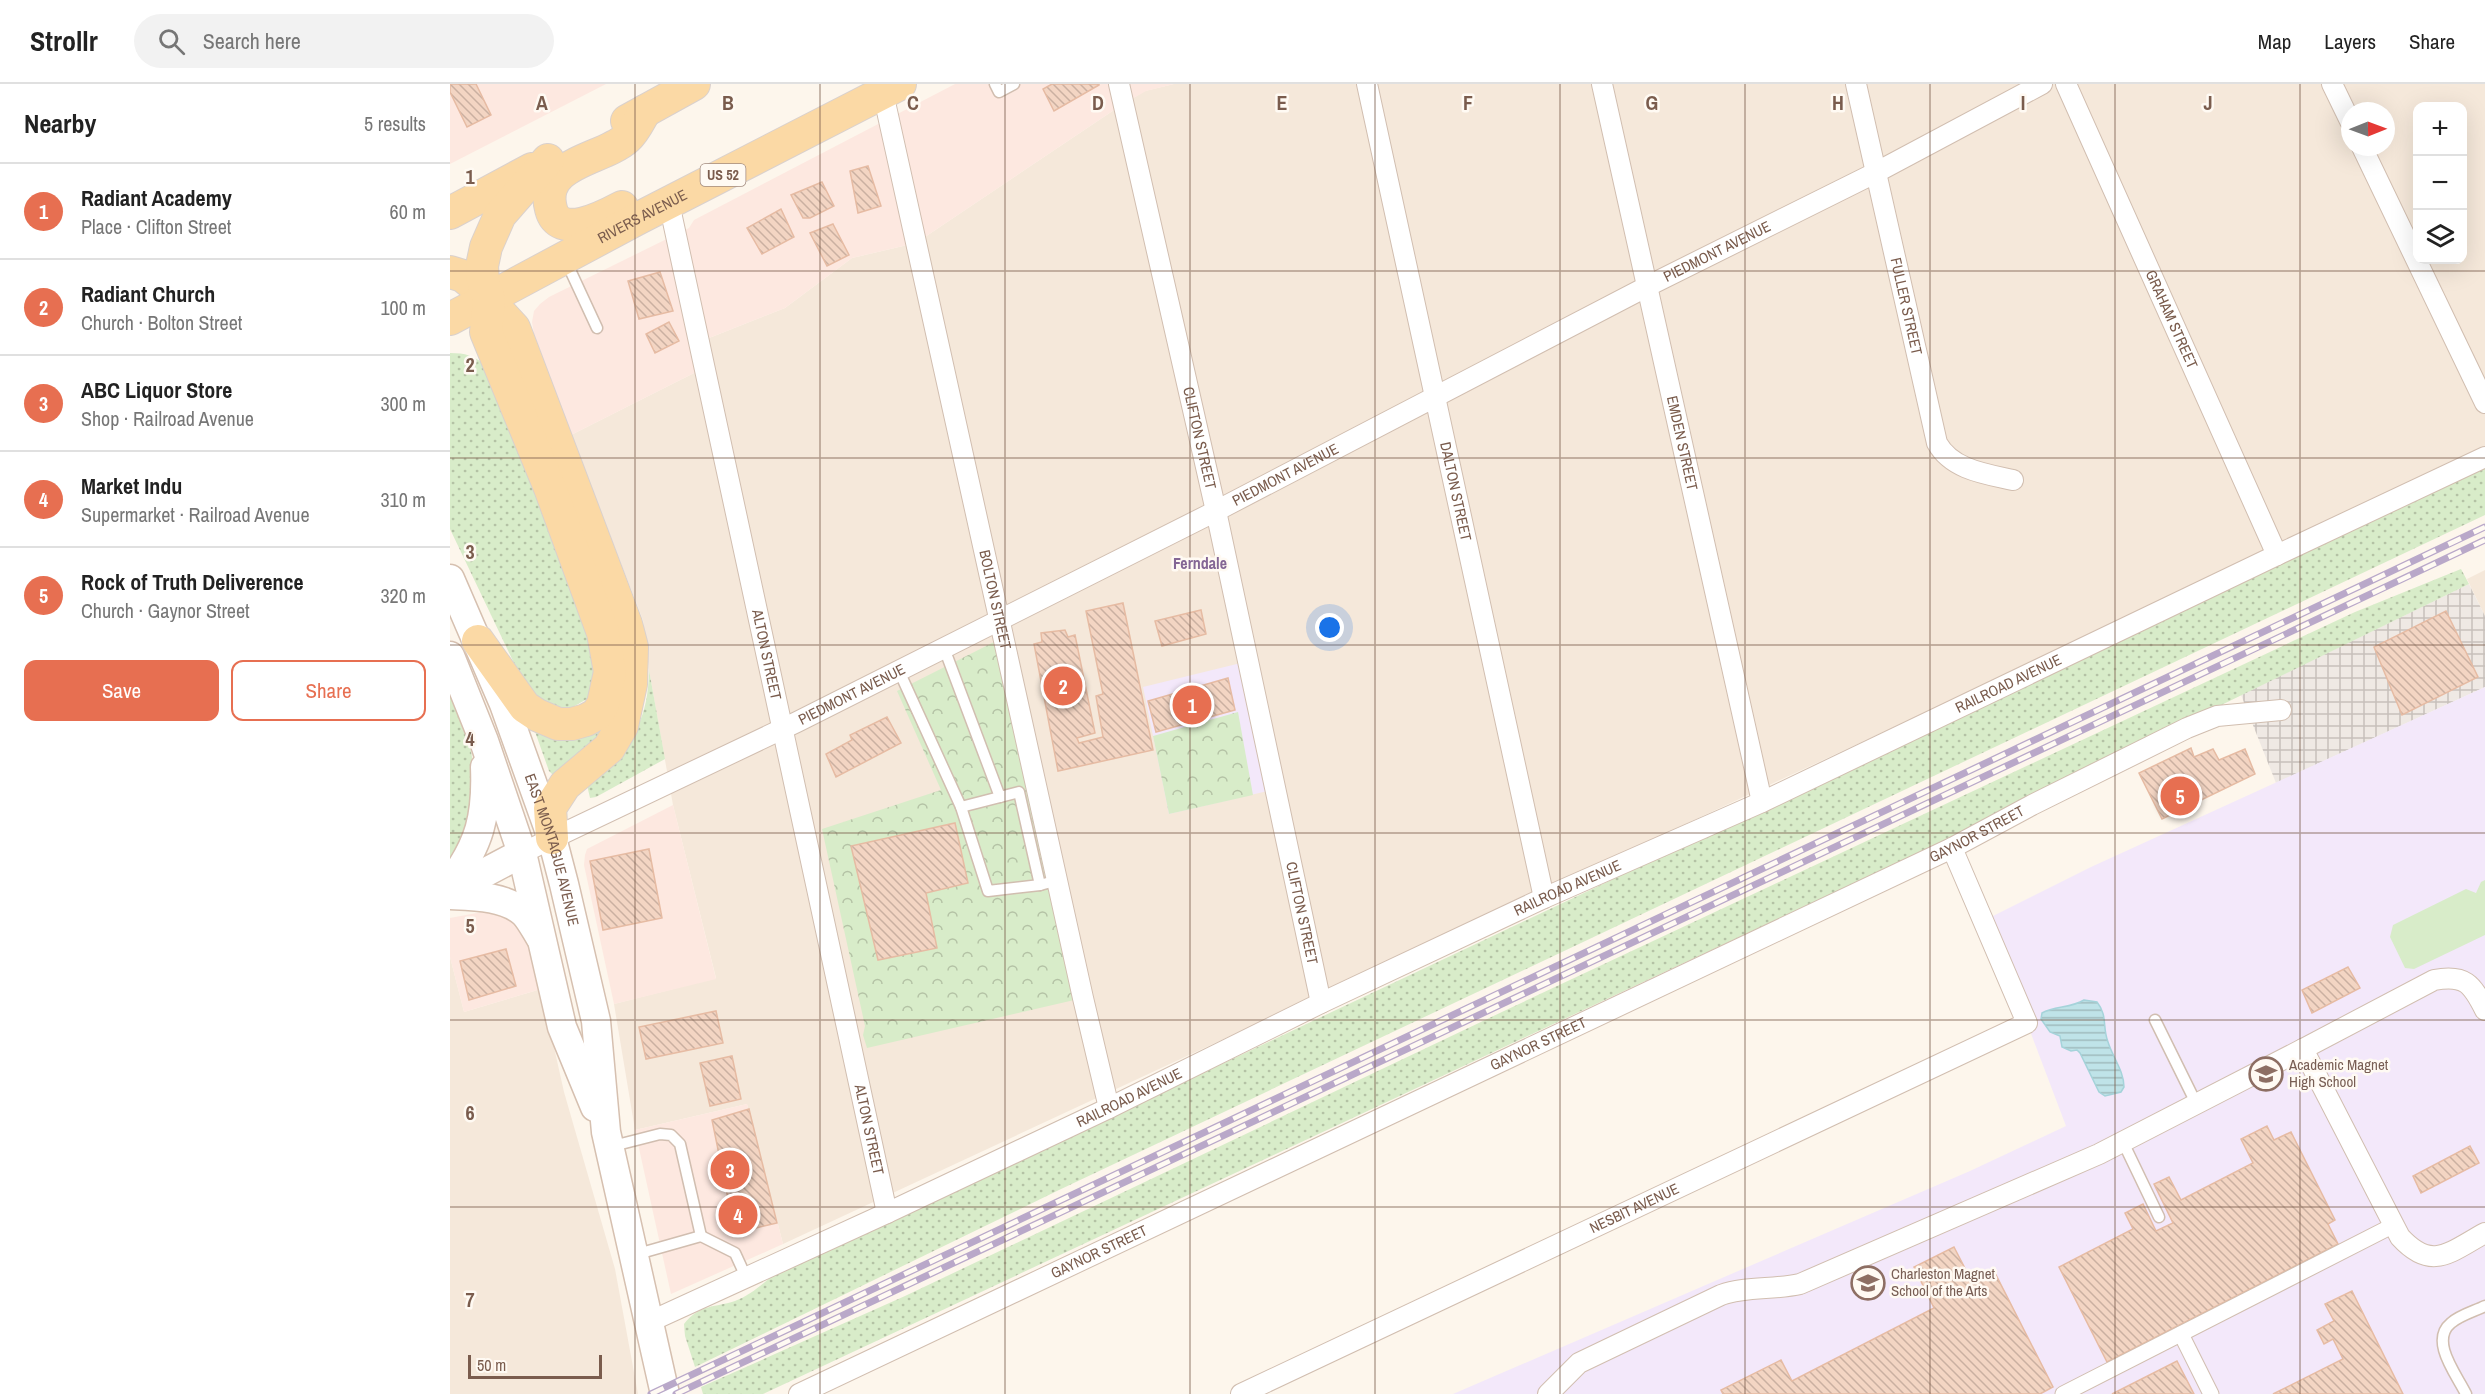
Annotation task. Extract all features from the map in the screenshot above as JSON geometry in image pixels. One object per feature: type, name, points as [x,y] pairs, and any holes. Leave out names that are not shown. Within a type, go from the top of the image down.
[{"type":"main road","points":[[450,213],[694,84]]},
{"type":"main road","name":"RIVERS AVENUE","points":[[450,319],[891,86]]},
{"type":"main road","points":[[645,111],[627,138],[558,174],[549,196],[551,211],[558,220],[571,225],[587,224],[642,197],[669,203]]},
{"type":"main road","points":[[478,641],[525,707],[537,716],[558,724],[572,724],[597,714],[603,704],[610,672],[603,633],[550,488],[486,332],[489,300],[483,281],[482,266],[494,227],[500,215],[548,160]]},
{"type":"main road","points":[[450,272],[463,276],[514,328],[626,624],[632,647],[631,684],[622,726],[609,748],[566,784],[550,808],[552,838]]},
{"type":"main road","name":"EAST MONTAGUE AVENUE","points":[[450,579],[504,704],[552,838],[596,1021],[607,1139],[665,1394]]},
{"type":"main road","name":"EAST MONTAGUE AVENUE","points":[[450,656],[484,741],[522,853],[562,1027],[607,1139]]},
{"type":"main road","points":[[450,884],[465,864],[478,837],[487,800],[484,741]]},
{"type":"main road","points":[[450,891],[522,853]]},
{"type":"main road","points":[[450,895],[480,896],[506,904],[523,913],[542,938]]},
{"type":"street","name":"CLIFTON STREET","points":[[1119,84],[1216,511],[1321,1003]]},
{"type":"street","name":"DALTON STREET","points":[[1367,84],[1544,898]]},
{"type":"street","name":"EMDEN STREET","points":[[1602,84],[1762,802]]},
{"type":"street","name":"FULLER STREET","points":[[1856,84],[1937,443],[1943,454],[1972,471],[2013,480]]},
{"type":"street","name":"PIEDMONT AVENUE","points":[[522,853],[784,728],[1216,511],[1648,286],[1875,173],[2042,84]]},
{"type":"street","name":"GRAHAM STREET","points":[[2066,84],[2277,555]]},
{"type":"street","points":[[2332,84],[2341,102]]},
{"type":"street","name":"BOLTON STREET","points":[[891,86],[1000,620],[1049,882],[1109,1107]]},
{"type":"street","points":[[2366,156],[2485,403]]},
{"type":"street","name":"ALTON STREET","points":[[669,203],[887,1213]]},
{"type":"street","name":"RAILROAD AVENUE","points":[[649,1322],[887,1213],[1544,898],[1762,802],[2485,457]]},
{"type":"street","name":"GAYNOR STREET","points":[[799,1394],[1952,848],[2032,805],[2187,728],[2217,716],[2281,710]]},
{"type":"street","name":"NESBIT AVENUE","points":[[1241,1394],[2027,1023],[1952,848]]},
{"type":"street","points":[[1548,1394],[1579,1363],[1721,1295],[1734,1290],[1781,1288],[1800,1284],[2099,1154],[2122,1140],[2434,980],[2450,976],[2473,987],[2485,1010]]},
{"type":"street","points":[[2302,1049],[2400,1237],[2412,1250],[2424,1256],[2436,1257],[2485,1233]]},
{"type":"street","points":[[2063,1394],[2394,1226]]},
{"type":"street","points":[[2181,1334],[2211,1394]]},
{"type":"lane","points":[[995,84],[999,92],[1014,84]]},
{"type":"lane","points":[[565,259],[597,328]]},
{"type":"lane","points":[[944,648],[1000,797]]},
{"type":"lane","points":[[899,671],[961,807],[988,891],[1049,882],[1019,792],[961,807]]},
{"type":"lane","points":[[2155,1020],[2196,1102]]},
{"type":"lane","points":[[607,1139],[660,1134],[671,1135],[680,1144],[700,1236]]},
{"type":"lane","points":[[2122,1140],[2159,1217]]},
{"type":"lane","points":[[634,1255],[700,1236],[735,1253],[746,1278]]},
{"type":"lane","points":[[2466,1394],[2441,1341],[2451,1322],[2485,1306]]},
{"type":"shaded area","points":[[450,84],[606,84],[450,164]]},
{"type":"shaded area","points":[[955,84],[1174,84],[1146,91],[1123,104],[916,243],[852,258],[785,308],[699,342],[704,368],[571,435],[534,334],[532,322],[534,311],[540,304],[549,297],[689,228],[694,220]]},
{"type":"shaded area","name":"Ferndale","points":[[1174,84],[2485,84],[2485,452],[783,1244],[747,1104],[635,1130],[614,1004],[716,978],[673,805],[649,670],[643,620],[571,435],[704,368],[699,342],[785,308],[852,258],[916,243],[1145,91]]},
{"type":"shaded area","points":[[2485,570],[2485,616],[2467,579]]},
{"type":"shaded area","points":[[2469,584],[2485,616],[2485,687],[2276,783],[2241,695]]},
{"type":"shaded area","points":[[1249,661],[1276,789],[1169,814],[1143,687]]},
{"type":"shaded area","name":"Academic Magnet High School","points":[[2485,687],[2485,1394],[1453,1394],[1970,1171],[2066,1126],[2027,1023],[1983,921],[2091,867]]},
{"type":"shaded area","points":[[673,805],[716,979],[614,1004],[584,865],[585,855],[587,849]]},
{"type":"shaded area","points":[[489,912],[510,920],[526,935],[541,989],[464,1012],[450,957],[450,918]]},
{"type":"shaded area","points":[[450,957],[464,1012],[541,989],[564,1092],[615,1269],[638,1394],[450,1394]]},
{"type":"shaded area","points":[[747,1104],[783,1244],[671,1294],[635,1130]]},
{"type":"green space","points":[[450,353],[476,358],[491,374],[500,390],[596,658],[594,689],[587,699],[571,708],[551,706],[543,702],[523,682],[450,529]]},
{"type":"green space","points":[[2485,467],[2485,515],[1059,1190],[695,1367],[685,1336],[684,1324],[701,1310],[740,1299],[771,1277]]},
{"type":"green space","points":[[2461,569],[2469,584],[1908,858],[763,1394],[703,1394],[701,1387],[905,1296],[1504,1011],[2355,612]]},
{"type":"green space","points":[[996,641],[1083,998],[867,1048],[863,1035],[865,1026],[822,829],[941,790],[897,691]]},
{"type":"green space","points":[[649,670],[665,759],[596,797],[590,798],[587,785],[613,759],[639,723],[648,691]]},
{"type":"green space","points":[[450,687],[471,751],[475,796],[471,818],[463,838],[450,857]]},
{"type":"green space","points":[[1238,712],[1253,795],[1169,814],[1153,736]]},
{"type":"green space","points":[[604,722],[608,730],[553,775],[549,771],[533,726]]},
{"type":"green space","points":[[2485,880],[2485,935],[2414,969],[2405,968],[2390,937],[2393,925],[2466,889],[2476,893],[2481,882]]},
{"type":"water","points":[[2084,1000],[2097,1002],[2103,1012],[2106,1036],[2124,1081],[2121,1092],[2105,1096],[2099,1092],[2080,1053],[2077,1050],[2071,1051],[2062,1047],[2060,1036],[2050,1032],[2041,1019],[2042,1013]]},
{"type":"building","points":[[450,84],[476,84],[491,115],[467,127],[450,92]]},
{"type":"building","points":[[1052,84],[1099,85],[1054,111],[1043,89]]},
{"type":"building","points":[[868,166],[881,206],[858,213],[850,171]]},
{"type":"building","points":[[822,182],[834,206],[810,218],[803,218],[791,195]]},
{"type":"building","points":[[781,209],[794,237],[762,254],[747,228]]},
{"type":"building","points":[[833,224],[849,255],[827,266],[810,233]]},
{"type":"building","points":[[660,272],[673,311],[639,319],[628,281]]},
{"type":"building","points":[[669,322],[679,341],[655,353],[646,334]]},
{"type":"building","points":[[1123,603],[1153,750],[1058,771],[1034,644],[1042,642],[1041,633],[1065,630],[1068,637],[1075,635],[1095,733],[1077,738],[1079,743],[1103,737],[1096,696],[1103,694],[1086,611]]},
{"type":"building","points":[[1201,610],[1206,634],[1162,646],[1155,621]]},
{"type":"building","points":[[2446,611],[2478,677],[2402,715],[2374,647]]},
{"type":"building","points":[[1228,678],[1235,710],[1156,732],[1148,701]]},
{"type":"building","points":[[887,717],[901,743],[836,777],[826,754],[852,740],[850,735]]},
{"type":"building","points":[[2191,748],[2194,757],[2213,749],[2219,760],[2245,749],[2255,774],[2162,819],[2139,773]]},
{"type":"building","points":[[955,823],[968,883],[926,893],[937,948],[878,960],[851,846]]},
{"type":"building","points":[[649,849],[662,918],[603,930],[590,861]]},
{"type":"building","points":[[506,949],[516,986],[469,1000],[460,961]]},
{"type":"building","points":[[2348,967],[2360,988],[2312,1013],[2302,990]]},
{"type":"building","points":[[716,1011],[723,1043],[646,1059],[639,1027]]},
{"type":"building","points":[[732,1056],[741,1099],[710,1106],[700,1063]]},
{"type":"building","points":[[749,1109],[777,1223],[735,1233],[712,1120]]},
{"type":"building","points":[[2267,1126],[2274,1140],[2291,1132],[2335,1220],[2328,1224],[2338,1244],[2107,1362],[2059,1267],[2133,1229],[2125,1213],[2143,1204],[2156,1231],[2173,1223],[2154,1184],[2169,1177],[2181,1200],[2253,1163],[2241,1139]]},
{"type":"building","points":[[2470,1146],[2479,1163],[2421,1193],[2413,1176]]},
{"type":"building","points":[[1954,1247],[1971,1280],[1993,1269],[2053,1387],[2040,1394],[1723,1394],[1721,1390],[1781,1360],[1792,1381],[1934,1308],[1914,1267]]},
{"type":"building","points":[[2352,1291],[2403,1394],[2273,1394],[2343,1359],[2333,1339],[2324,1344],[2317,1330],[2334,1321],[2325,1304]]},
{"type":"building","points":[[2177,1361],[2194,1394],[2112,1394]]},
{"type":"railway","points":[[651,1394],[2485,527]]},
{"type":"railway","points":[[676,1394],[2485,540]]},
{"type":"place","name":"Radiant Church","points":[[1063,686]]},
{"type":"place","name":"Radiant Academy","points":[[1192,705]]},
{"type":"place","name":"Rock of Truth Deliverence","points":[[2180,796]]},
{"type":"place","name":"Academic Magnet High School","points":[[2266,1074]]},
{"type":"place","name":"ABC Liquor Store","points":[[730,1170]]},
{"type":"place","name":"Market Indu","points":[[738,1215]]},
{"type":"place","name":"Charleston Magnet School of the Arts","points":[[1868,1283]]},
{"type":"district","name":"Ferndale","points":[[1200,563]]}]
